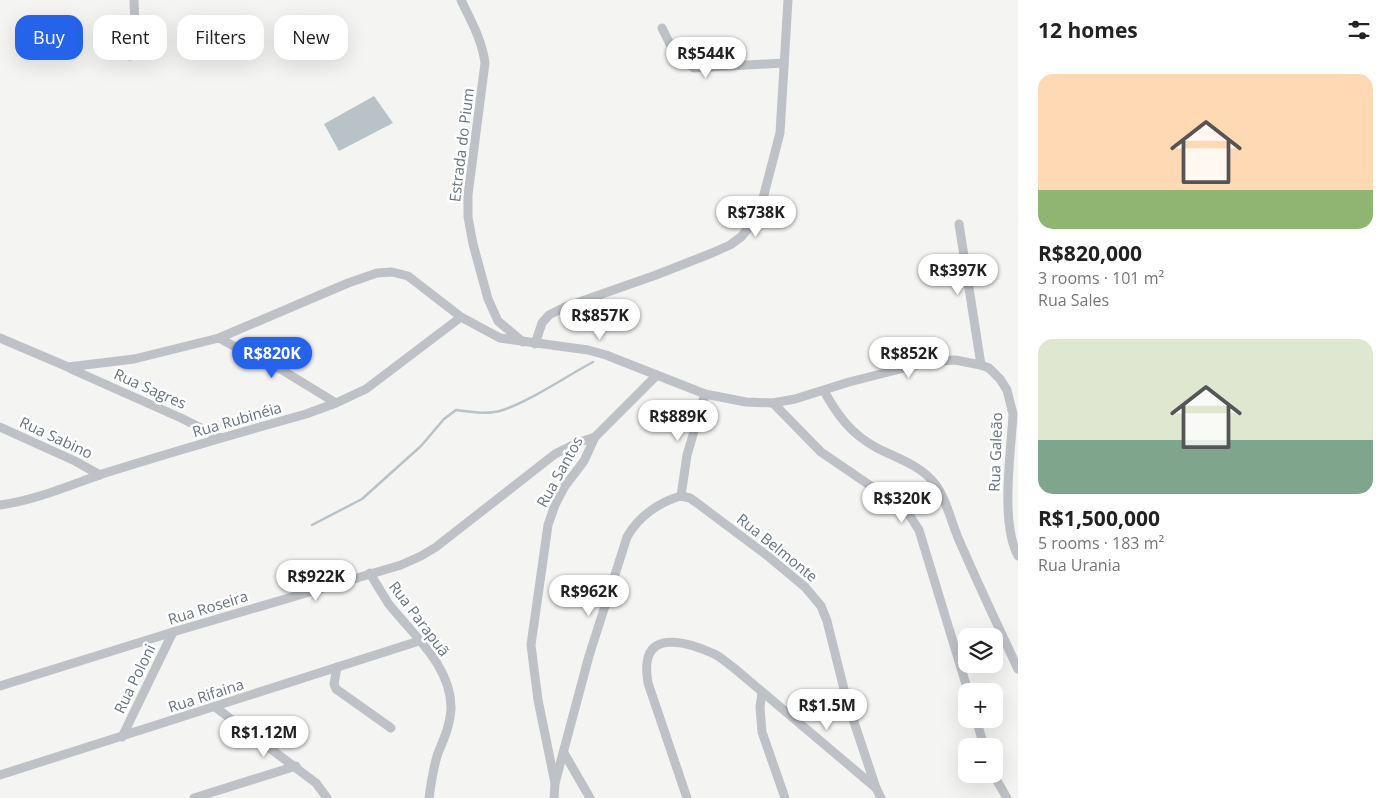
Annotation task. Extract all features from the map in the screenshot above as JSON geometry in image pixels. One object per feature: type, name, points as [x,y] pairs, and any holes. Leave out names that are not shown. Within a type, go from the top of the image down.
[{"type":"street","points":[[134,0],[135,15]]},
{"type":"street","name":"Estrada do Pium","points":[[461,0],[484,50],[485,63],[468,195],[468,217],[473,244],[487,293],[498,321],[523,342]]},
{"type":"street","points":[[535,344],[542,323],[549,315],[564,307],[656,275],[730,245],[741,237],[751,225],[762,202],[780,133],[788,0]]},
{"type":"street","points":[[662,28],[676,56],[694,68],[784,63]]},
{"type":"street","points":[[959,224],[981,365]]},
{"type":"street","name":"Rua Galeão","points":[[68,367],[134,359],[219,338],[348,283],[376,273],[392,272],[408,276],[461,316],[500,338],[606,354],[705,394],[746,402],[773,403],[928,362],[955,360],[981,365],[989,368],[1000,379],[1007,390],[1011,402],[1013,414],[1008,511],[1010,530],[1018,556]]},
{"type":"street","name":"Rua Rubinéia","points":[[0,505],[21,502],[67,488],[100,475],[306,414],[336,403],[366,389],[461,316]]},
{"type":"street","points":[[490,333],[498,321]]},
{"type":"street","name":"Rua Sagres","points":[[0,338],[181,418],[220,438]]},
{"type":"street","points":[[219,338],[282,370],[336,403]]},
{"type":"street","name":"Rua Santos","points":[[555,783],[538,700],[531,645],[548,525],[555,505],[565,486],[584,461],[595,437],[657,375]]},
{"type":"street","points":[[824,391],[837,414],[847,426],[876,448],[916,468],[928,476],[935,484],[943,498],[955,530],[1018,669]]},
{"type":"street","points":[[554,798],[555,783],[589,656],[627,537],[641,518],[664,502],[681,496],[687,455],[705,394]]},
{"type":"street","points":[[773,403],[821,452],[906,510],[913,519],[919,530],[966,683]]},
{"type":"street","name":"Rua Sabino","points":[[0,427],[75,461],[100,475]]},
{"type":"street","name":"Rua Roseira","points":[[0,686],[173,632],[401,565],[436,548],[555,454],[577,443],[595,437]]},
{"type":"street","name":"Rua Belmonte","points":[[681,496],[690,498],[769,557],[805,587],[821,606],[827,621],[847,701],[881,798]]},
{"type":"street","name":"Rua Parapuã","points":[[370,574],[389,604],[435,661],[443,675],[451,708],[448,729],[431,781],[429,798]]},
{"type":"street","name":"Rua Poloni","points":[[122,737],[173,632]]},
{"type":"street","name":"Rua Rifaina","points":[[0,775],[419,641]]},
{"type":"street","points":[[687,798],[648,682],[646,664],[652,650],[658,644],[675,642],[713,653],[734,668],[876,788]]},
{"type":"street","points":[[337,667],[334,684],[336,689],[391,728]]},
{"type":"street","points":[[762,693],[760,714],[762,732],[785,798]]},
{"type":"street","points":[[215,707],[296,766],[316,783],[327,798]]},
{"type":"street","points":[[564,753],[590,798]]},
{"type":"street","points":[[194,798],[296,766]]},
{"type":"street","points":[[998,783],[1007,798]]},
{"type":"shaded area","points":[[374,96],[393,123],[339,151],[324,124]]},
{"type":"waterway","points":[[312,525],[362,499],[421,446],[444,419],[456,410],[485,413],[503,410],[537,394],[593,362]]}]
